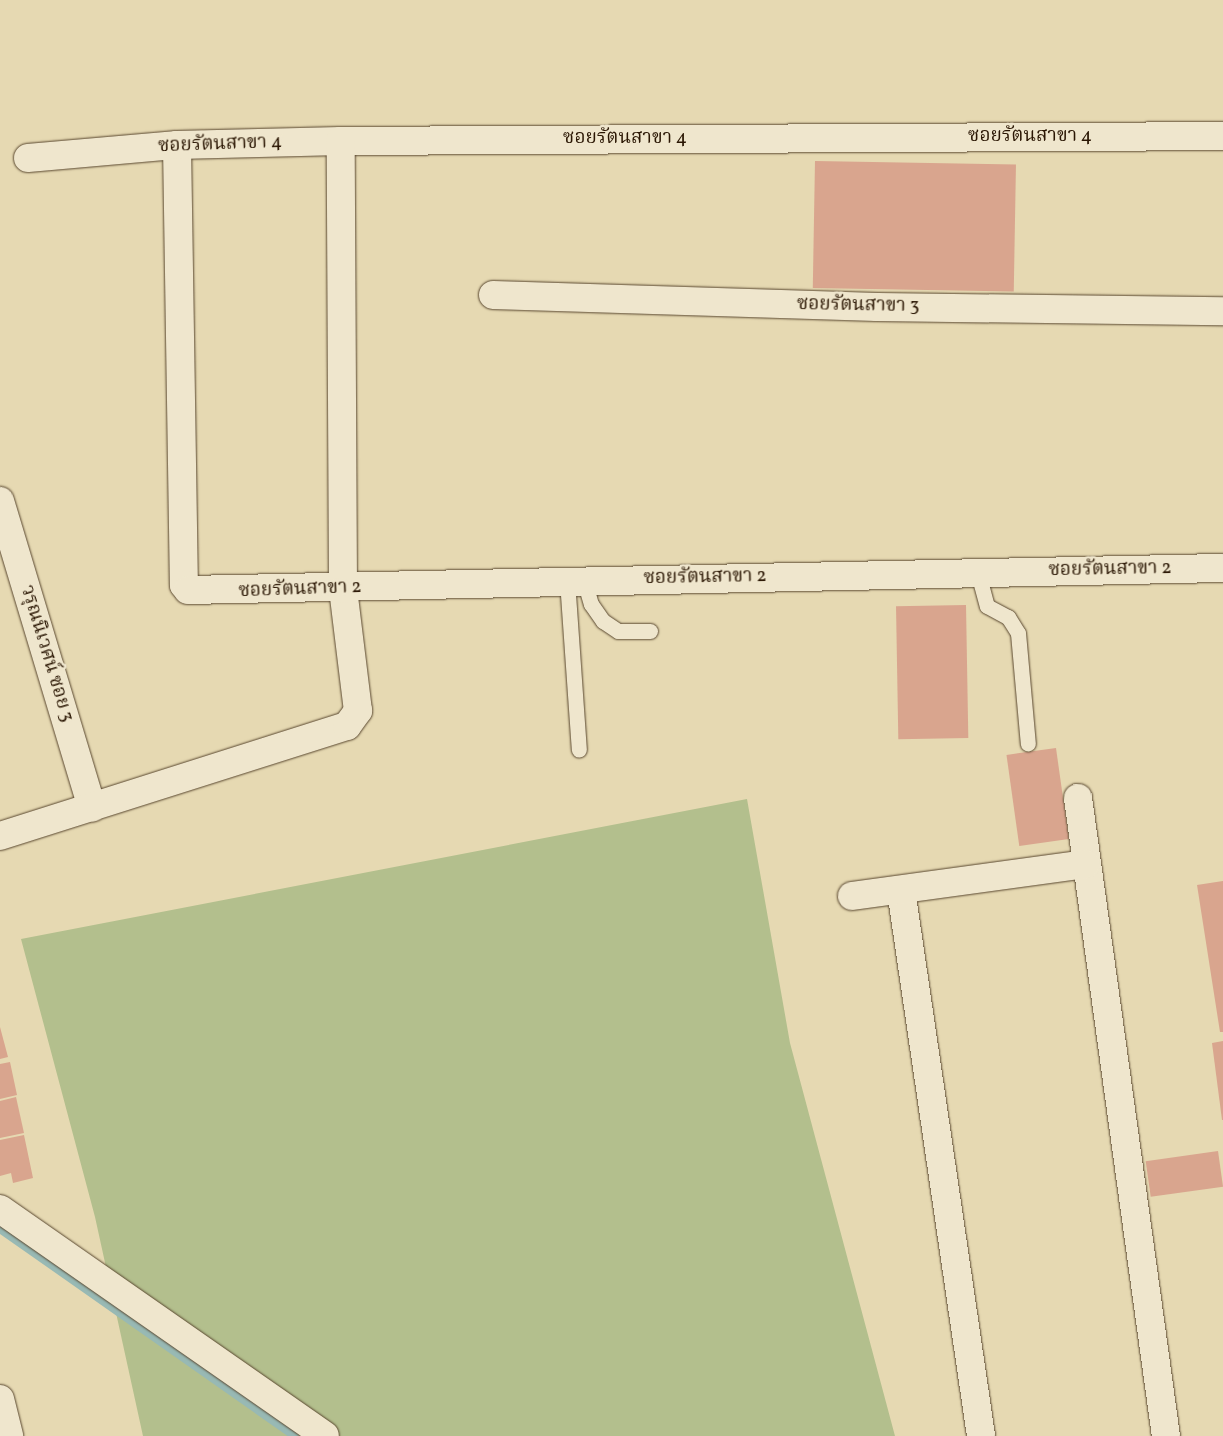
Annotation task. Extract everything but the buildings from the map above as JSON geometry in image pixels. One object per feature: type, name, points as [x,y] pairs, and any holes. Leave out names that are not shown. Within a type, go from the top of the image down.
[{"type":"street","name":"ซอยรัตนสาขา 4","points":[[28,158],[177,145],[341,141],[1223,136]]},
{"type":"street","points":[[0,836],[347,726],[358,711],[343,589],[341,141]]},
{"type":"street","name":"ซอยรัตนสาขา 2","points":[[177,145],[184,585],[188,590],[343,589],[576,580],[1223,568]]},
{"type":"street","name":"ซอยรัตนสาขา 3","points":[[493,295],[877,307],[1223,310]]},
{"type":"street","name":"วรุณนิเวศน์ ซอย 3","points":[[0,501],[92,807]]},
{"type":"street","points":[[1078,798],[1166,1436]]},
{"type":"street","points":[[852,896],[1086,864]]},
{"type":"street","points":[[902,890],[981,1436]]},
{"type":"street","points":[[0,1209],[325,1436]]},
{"type":"street","points":[[0,1399],[9,1436]]},
{"type":"lane","points":[[978,573],[987,606],[1008,618],[1018,633],[1028,744]]},
{"type":"lane","points":[[576,580],[603,621],[618,631],[650,631]]},
{"type":"lane","points":[[576,580],[578,750]]},
{"type":"green space","points":[[747,799],[790,1043],[895,1436],[143,1436],[95,1217],[21,939]]},
{"type":"waterway","points":[[0,1229],[295,1436]]}]
